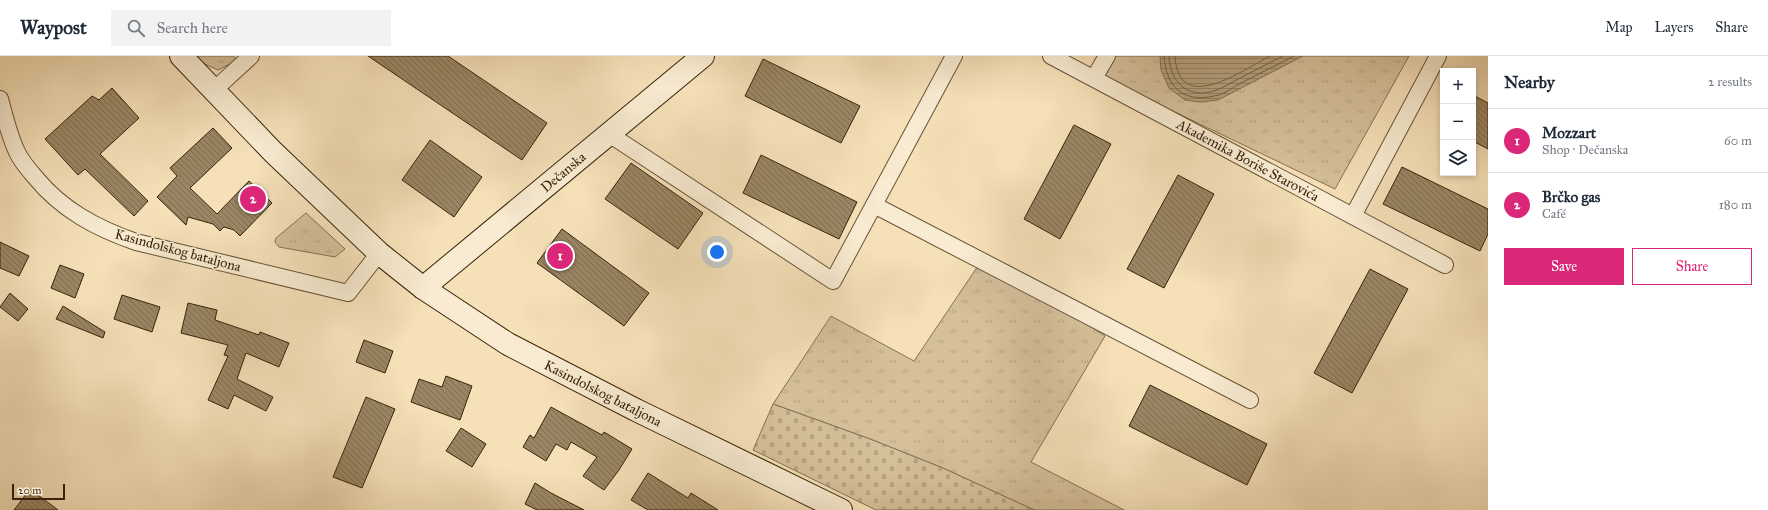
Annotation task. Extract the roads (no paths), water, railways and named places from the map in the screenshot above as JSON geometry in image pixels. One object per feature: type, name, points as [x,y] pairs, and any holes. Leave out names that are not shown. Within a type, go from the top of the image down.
[{"type":"street","name":"Kasindolskog bataljona","points":[[181,56],[273,152],[379,253],[423,288],[508,344],[636,410],[841,510]]},
{"type":"street","points":[[213,90],[251,56]]},
{"type":"street","name":"Dečanska","points":[[423,288],[703,56]]},
{"type":"street","points":[[609,134],[833,281],[954,56]]},
{"type":"street","name":"Akademika Boriše Starovića","points":[[1051,56],[1445,265]]},
{"type":"street","points":[[1094,78],[1107,56]]},
{"type":"street","points":[[1353,216],[1438,56]]},
{"type":"street","name":"Kasindolskog bataljona","points":[[0,99],[13,142],[24,164],[59,202],[80,218],[107,231],[136,242],[348,294],[379,253]]},
{"type":"street","points":[[874,205],[1250,400]]},
{"type":"water","points":[[1160,56],[1303,56],[1218,100],[1200,102],[1185,100],[1169,88],[1161,70]]},
{"type":"place","name":"Brčko gas","points":[[253,199]]},
{"type":"place","name":"Mozzart","points":[[560,256]]}]
